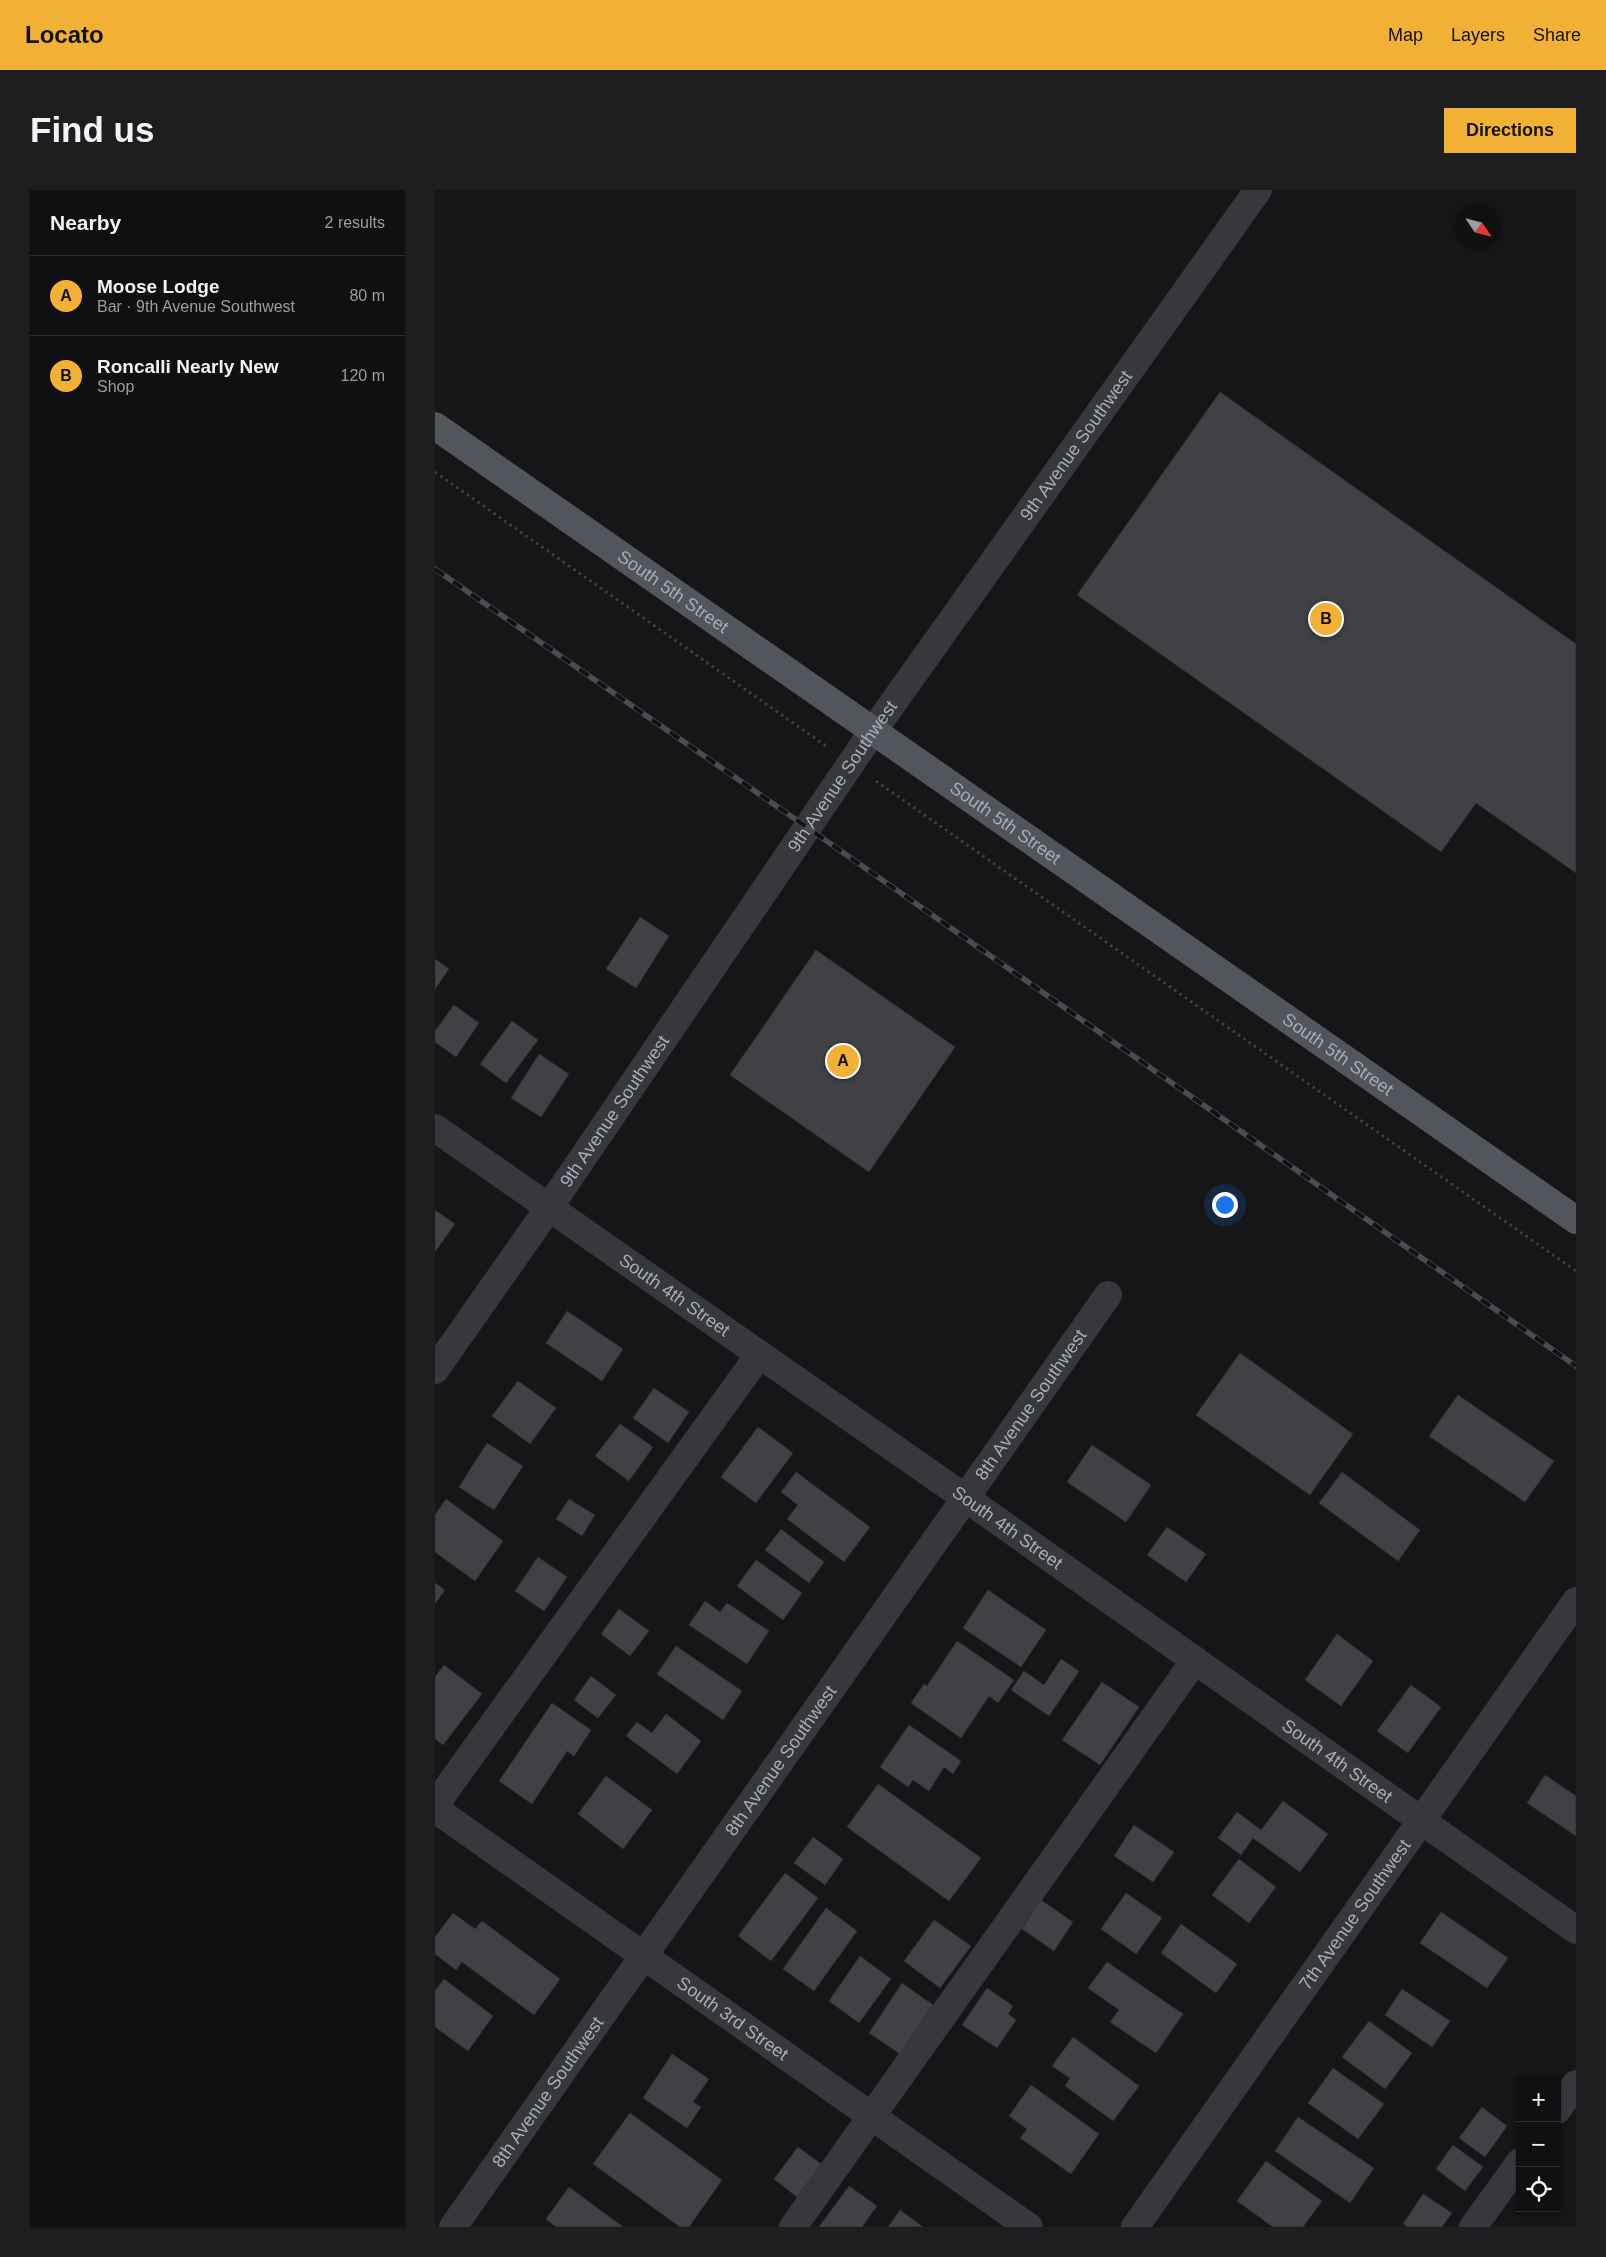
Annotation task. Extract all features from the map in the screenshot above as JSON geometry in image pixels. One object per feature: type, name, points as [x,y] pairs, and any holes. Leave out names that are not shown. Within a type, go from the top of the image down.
[{"type":"main road","name":"South 5th Street","points":[[435,426],[1576,1220]]},
{"type":"street","name":"9th Avenue Southwest","points":[[435,1370],[548,1208],[873,731],[1258,190]]},
{"type":"street","name":"South 4th Street","points":[[435,1128],[964,1497],[1576,1930]]},
{"type":"street","name":"8th Avenue Southwest","points":[[453,2227],[642,1955],[1108,1295]]},
{"type":"street","points":[[435,1805],[759,1355]]},
{"type":"street","name":"7th Avenue Southwest","points":[[1135,2227],[1576,1601]]},
{"type":"street","points":[[793,2227],[1195,1660]]},
{"type":"street","name":"South 3rd Street","points":[[435,1809],[1029,2227]]},
{"type":"street","points":[[1561,2105],[1576,2084]]},
{"type":"street","points":[[1473,2227],[1516,2167]]},
{"type":"path","points":[[435,472],[1576,1271]]},
{"type":"building","points":[[1220,392],[1576,644],[1576,873],[1476,803],[1441,852],[1077,595]]},
{"type":"building","points":[[640,917],[669,936],[636,988],[606,969]]},
{"type":"building","points":[[816,950],[955,1047],[869,1172],[730,1075]]},
{"type":"building","points":[[435,959],[449,969],[435,989]]},
{"type":"building","points":[[454,1005],[479,1023],[456,1057],[435,1042],[435,1031]]},
{"type":"building","points":[[512,1021],[538,1040],[506,1083],[480,1064]]},
{"type":"building","points":[[539,1054],[569,1074],[541,1117],[511,1098]]},
{"type":"building","points":[[435,1210],[455,1224],[435,1252]]},
{"type":"building","points":[[567,1311],[623,1349],[602,1381],[546,1343]]},
{"type":"building","points":[[1240,1353],[1353,1434],[1310,1495],[1196,1415]]},
{"type":"building","points":[[518,1381],[556,1408],[530,1444],[492,1416]]},
{"type":"building","points":[[654,1388],[689,1412],[668,1443],[633,1418]]},
{"type":"building","points":[[1458,1395],[1554,1461],[1525,1502],[1429,1436]]},
{"type":"building","points":[[620,1424],[653,1447],[629,1481],[595,1456]]},
{"type":"building","points":[[758,1427],[793,1453],[756,1503],[721,1477]]},
{"type":"building","points":[[487,1443],[523,1466],[494,1510],[459,1487]]},
{"type":"building","points":[[1092,1445],[1151,1485],[1126,1522],[1067,1482]]},
{"type":"building","points":[[796,1472],[870,1527],[844,1562],[787,1519],[798,1505],[781,1492]]},
{"type":"building","points":[[1342,1472],[1420,1530],[1398,1561],[1319,1503]]},
{"type":"building","points":[[446,1499],[503,1541],[475,1581],[435,1552],[435,1515]]},
{"type":"building","points":[[569,1499],[595,1515],[582,1536],[556,1519]]},
{"type":"building","points":[[1167,1527],[1206,1554],[1186,1582],[1147,1555]]},
{"type":"building","points":[[781,1529],[824,1562],[809,1583],[765,1550]]},
{"type":"building","points":[[538,1557],[567,1577],[544,1611],[515,1591]]},
{"type":"building","points":[[756,1560],[802,1593],[783,1620],[737,1586]]},
{"type":"building","points":[[435,1583],[445,1590],[435,1604]]},
{"type":"building","points":[[988,1590],[1046,1630],[1021,1667],[963,1628]]},
{"type":"building","points":[[705,1601],[720,1612],[727,1603],[769,1631],[747,1664],[689,1625]]},
{"type":"building","points":[[619,1609],[649,1631],[630,1656],[601,1634]]},
{"type":"building","points":[[1337,1634],[1373,1661],[1341,1706],[1305,1680]]},
{"type":"building","points":[[957,1641],[1014,1680],[998,1703],[989,1696],[961,1738],[911,1703],[924,1684],[927,1686]]},
{"type":"building","points":[[676,1646],[742,1691],[723,1720],[657,1674]]},
{"type":"building","points":[[1061,1659],[1079,1671],[1049,1716],[1011,1690],[1024,1671],[1044,1685]]},
{"type":"building","points":[[444,1665],[482,1694],[443,1745],[435,1739],[435,1677]]},
{"type":"building","points":[[591,1676],[616,1695],[598,1718],[574,1700]]},
{"type":"building","points":[[1102,1682],[1139,1707],[1100,1765],[1062,1740]]},
{"type":"building","points":[[1411,1685],[1441,1707],[1408,1753],[1377,1731]]},
{"type":"building","points":[[552,1703],[591,1730],[574,1756],[567,1751],[532,1804],[499,1781]]},
{"type":"building","points":[[666,1714],[701,1741],[677,1774],[626,1736],[637,1722],[652,1733]]},
{"type":"building","points":[[909,1725],[961,1761],[953,1774],[944,1767],[929,1791],[913,1780],[908,1787],[880,1767]]},
{"type":"building","points":[[1545,1775],[1576,1796],[1576,1836],[1527,1803]]},
{"type":"building","points":[[606,1776],[652,1810],[623,1849],[578,1814]]},
{"type":"building","points":[[878,1784],[981,1858],[949,1901],[847,1827]]},
{"type":"building","points":[[1283,1801],[1328,1834],[1300,1872],[1253,1838],[1241,1855],[1218,1838],[1237,1812],[1261,1830]]},
{"type":"building","points":[[1134,1825],[1174,1852],[1153,1882],[1114,1856]]},
{"type":"building","points":[[813,1837],[843,1859],[825,1885],[794,1863]]},
{"type":"building","points":[[1239,1859],[1276,1887],[1249,1923],[1212,1895]]},
{"type":"building","points":[[785,1873],[818,1898],[771,1961],[738,1936]]},
{"type":"building","points":[[1126,1893],[1162,1918],[1136,1954],[1101,1929]]},
{"type":"building","points":[[1041,1900],[1073,1922],[1054,1951],[1022,1929]]},
{"type":"building","points":[[826,1908],[857,1931],[814,1991],[783,1969]]},
{"type":"building","points":[[1441,1912],[1508,1958],[1487,1988],[1420,1943]]},
{"type":"building","points":[[453,1913],[475,1929],[482,1921],[560,1979],[534,2015],[462,1962],[456,1970],[435,1954],[435,1937]]},
{"type":"building","points":[[934,1920],[971,1946],[940,1988],[904,1961]]},
{"type":"building","points":[[1181,1924],[1237,1964],[1216,1993],[1161,1953]]},
{"type":"building","points":[[860,1956],[891,1979],[859,2023],[829,2001]]},
{"type":"building","points":[[1107,1962],[1183,2014],[1156,2053],[1110,2022],[1119,2010],[1088,1988]]},
{"type":"building","points":[[444,1979],[493,2016],[468,2051],[435,2027],[435,1991]]},
{"type":"building","points":[[902,1983],[933,2005],[900,2054],[869,2033]]},
{"type":"building","points":[[987,1988],[1013,2006],[1008,2014],[1016,2020],[997,2048],[962,2025]]},
{"type":"building","points":[[1402,1989],[1450,2021],[1432,2047],[1385,2015]]},
{"type":"building","points":[[1369,2021],[1412,2053],[1385,2089],[1342,2057]]},
{"type":"building","points":[[1073,2037],[1139,2086],[1113,2121],[1065,2086],[1070,2078],[1052,2066]]},
{"type":"building","points":[[672,2054],[709,2079],[693,2102],[701,2107],[687,2128],[643,2098]]},
{"type":"building","points":[[1333,2068],[1384,2104],[1358,2139],[1308,2103]]},
{"type":"building","points":[[1031,2085],[1099,2134],[1071,2174],[1020,2138],[1027,2129],[1009,2116]]},
{"type":"building","points":[[1482,2107],[1507,2126],[1485,2157],[1459,2138]]},
{"type":"building","points":[[630,2113],[722,2180],[689,2227],[680,2227],[593,2164]]},
{"type":"building","points":[[1298,2117],[1374,2168],[1350,2203],[1275,2151]]},
{"type":"building","points":[[1453,2145],[1483,2167],[1465,2191],[1436,2169]]},
{"type":"building","points":[[798,2147],[821,2164],[797,2197],[774,2179]]},
{"type":"building","points":[[1266,2161],[1322,2201],[1303,2227],[1273,2227],[1237,2201]]},
{"type":"building","points":[[849,2186],[877,2206],[862,2227],[819,2227]]},
{"type":"building","points":[[569,2187],[623,2227],[556,2227],[546,2219]]},
{"type":"building","points":[[1423,2194],[1452,2213],[1442,2227],[1408,2227],[1403,2224]]},
{"type":"building","points":[[900,2210],[923,2227],[888,2227]]},
{"type":"railway","points":[[435,569],[1576,1366]]},
{"type":"place","name":"Roncalli Nearly New","points":[[1326,619]]},
{"type":"place","name":"Moose Lodge","points":[[843,1061]]}]
